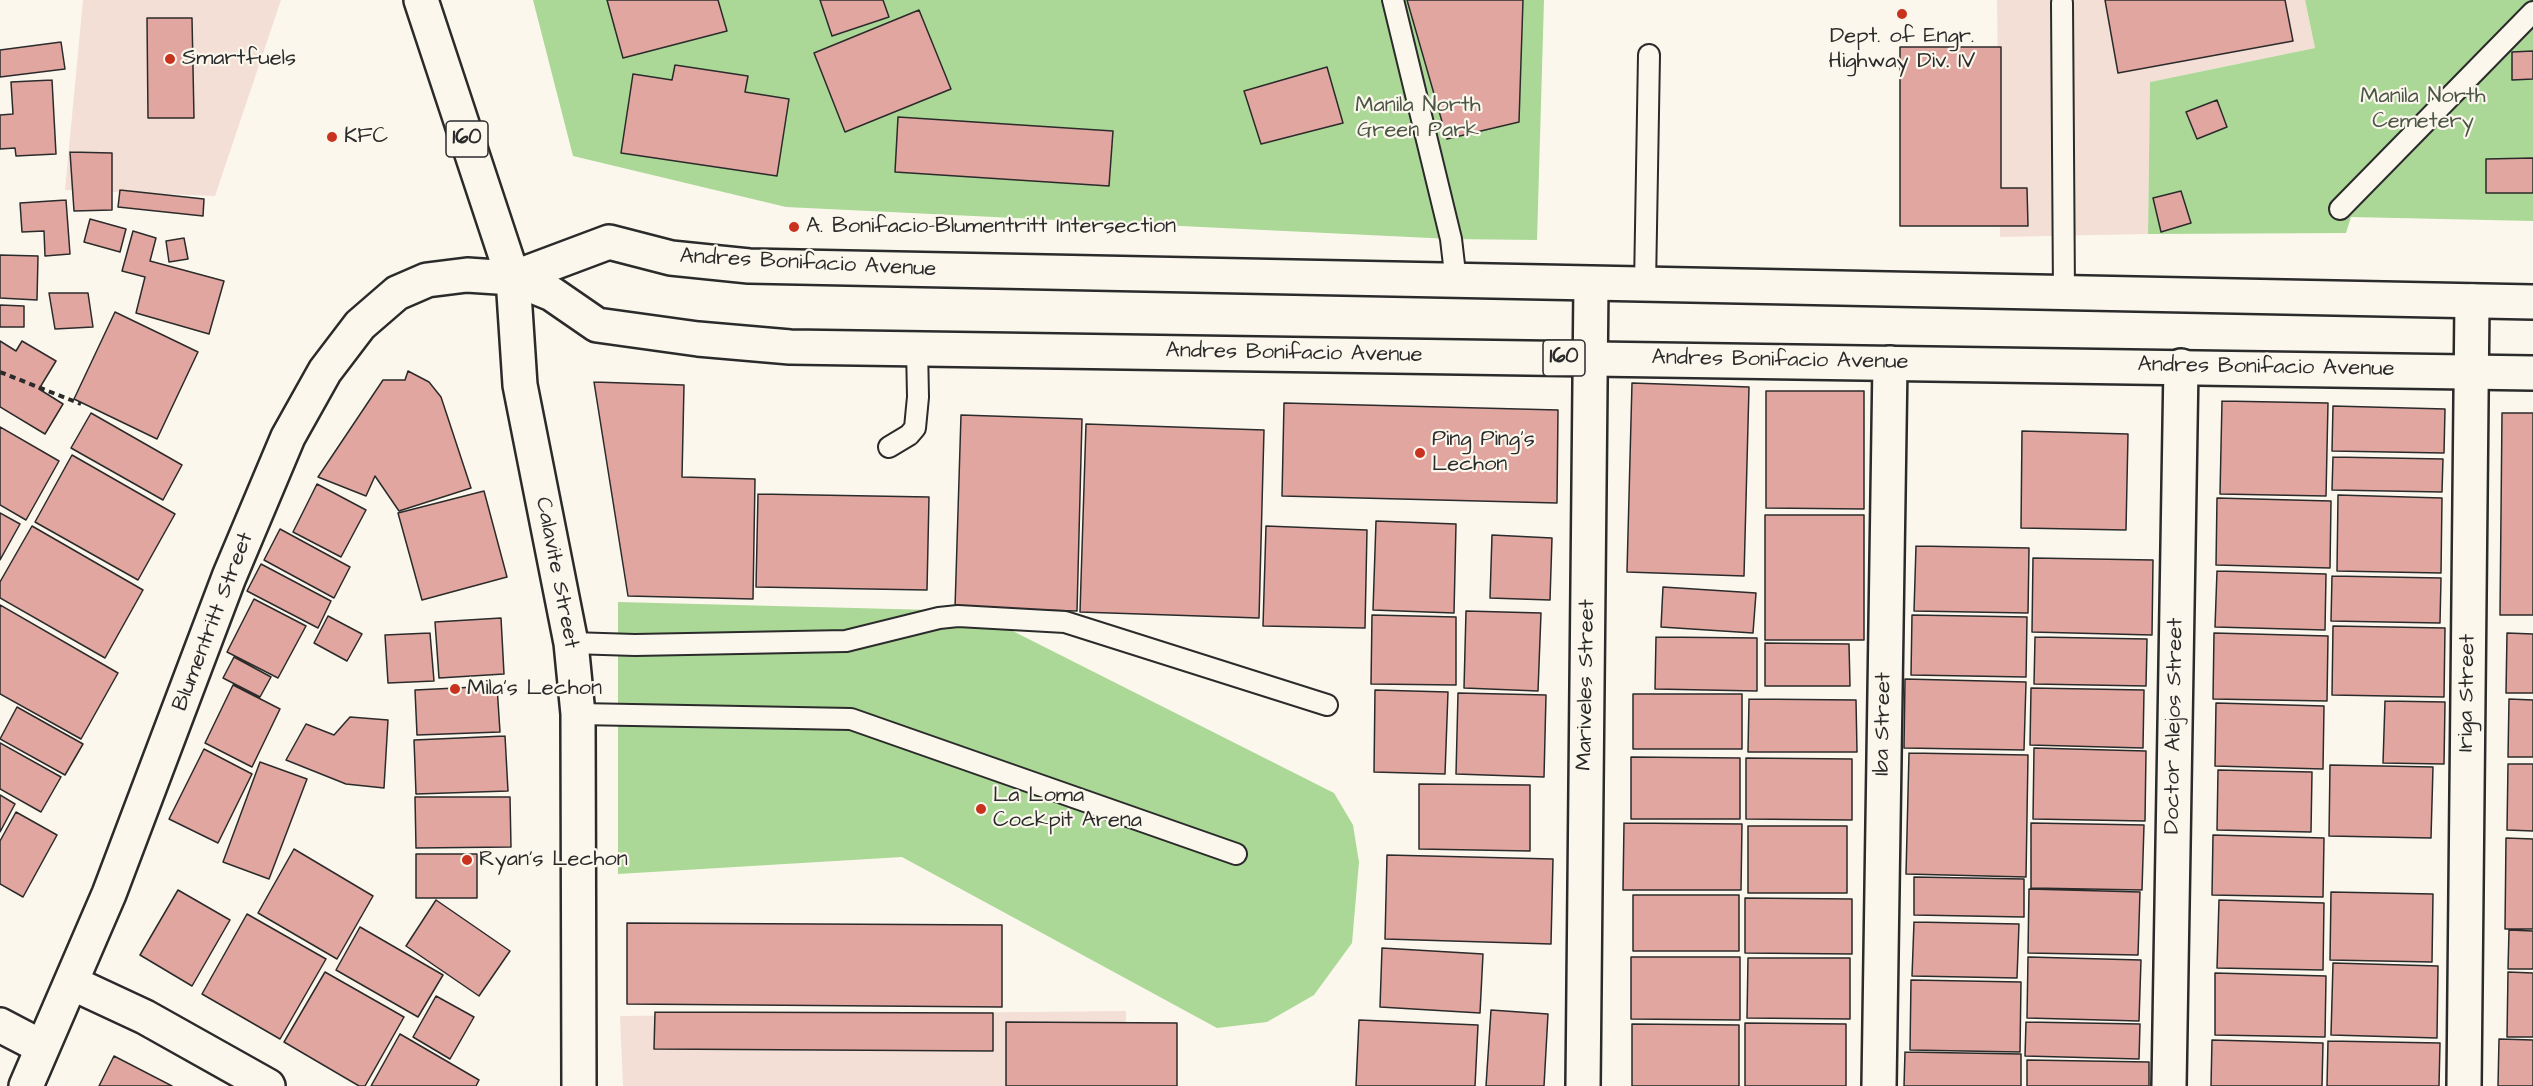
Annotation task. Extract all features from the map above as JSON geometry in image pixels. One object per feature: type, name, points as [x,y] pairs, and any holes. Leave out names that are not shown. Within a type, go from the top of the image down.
[{"type":"main road","name":"160","points":[[420,0],[513,278]]},
{"type":"main road","name":"Andres Bonifacio Avenue","points":[[513,278],[609,242],[671,258],[748,266],[2533,302]]},
{"type":"main road","name":"Blumentritt Street","points":[[26,1086],[109,894],[229,577],[288,437],[325,371],[360,325],[397,293],[427,280],[467,275],[513,278]]},
{"type":"main road","name":"Andres Bonifacio Avenue","points":[[513,278],[552,294],[597,325],[698,339],[790,347],[2533,373]]},
{"type":"main road","name":"Calavite Street","points":[[513,278],[520,386],[571,642],[578,714],[579,1086]]},
{"type":"main road","name":"Mariveles Street","points":[[1583,1086],[1592,284]]},
{"type":"main road","name":"Iriga Street","points":[[2464,1086],[2472,301]]},
{"type":"main road","name":"Iba Street","points":[[1879,1086],[1890,363]]},
{"type":"main road","name":"Doctor Alejos Street","points":[[2169,1086],[2181,366]]},
{"type":"main road","points":[[72,983],[145,1017],[268,1086]]},
{"type":"main road","points":[[0,1025],[42,1047]]},
{"type":"lane","points":[[1393,0],[1451,240],[1456,282]]},
{"type":"lane","points":[[2062,3],[2064,294]]},
{"type":"lane","points":[[2340,208],[2533,12]]},
{"type":"lane","points":[[1645,285],[1649,55]]},
{"type":"lane","points":[[890,447],[909,435],[915,428],[918,397],[917,348]]},
{"type":"lane","points":[[571,642],[635,645],[846,641],[939,618],[958,616],[1065,622],[1327,705]]},
{"type":"lane","points":[[578,714],[851,719],[1236,854]]},
{"type":"path","points":[[0,372],[81,404]]},
{"type":"shaded area","points":[[83,0],[281,0],[215,196],[65,190]]},
{"type":"shaded area","points":[[1997,0],[2305,0],[2315,48],[2150,82],[2148,234],[2000,237]]},
{"type":"shaded area","points":[[1126,1011],[1125,1086],[623,1086],[620,1016]]},
{"type":"green space","name":"Manila North Green Park","points":[[533,0],[1544,0],[1537,240],[1451,239],[786,207],[573,156]]},
{"type":"green space","name":"Manila North Cemetery","points":[[2305,0],[2533,0],[2533,221],[2351,217],[2346,233],[2148,234],[2150,82],[2315,48]]},
{"type":"green space","name":"La Loma Cockpit Arena","points":[[618,602],[973,611],[1334,793],[1353,825],[1359,862],[1352,943],[1314,995],[1267,1022],[1217,1028],[902,857],[618,874]]},
{"type":"building","points":[[607,0],[718,0],[727,31],[623,58]]},
{"type":"building","points":[[820,0],[883,0],[889,17],[832,36]]},
{"type":"building","points":[[1407,0],[1523,0],[1519,122],[1447,139]]},
{"type":"building","points":[[2105,0],[2285,0],[2293,41],[2118,73]]},
{"type":"building","points":[[919,10],[951,89],[845,132],[814,53]]},
{"type":"building","name":"Smartfuels","points":[[147,18],[192,18],[194,118],[148,118]]},
{"type":"building","points":[[61,42],[65,69],[0,77],[0,50]]},
{"type":"building","points":[[1900,47],[2001,47],[2001,188],[2027,188],[2028,226],[1900,226]]},
{"type":"building","points":[[2533,51],[2533,79],[2512,80],[2512,52]]},
{"type":"building","points":[[675,65],[748,76],[745,92],[789,99],[777,176],[621,153],[633,74],[672,80]]},
{"type":"building","points":[[1327,67],[1343,123],[1261,144],[1244,91]]},
{"type":"building","points":[[52,80],[56,154],[16,156],[15,148],[0,149],[0,115],[13,114],[11,82]]},
{"type":"building","points":[[2217,100],[2227,127],[2197,139],[2186,112]]},
{"type":"building","points":[[898,117],[1113,131],[1109,186],[895,172]]},
{"type":"building","points":[[70,152],[112,153],[112,210],[74,211]]},
{"type":"building","points":[[2533,158],[2533,193],[2486,193],[2486,159]]},
{"type":"building","points":[[120,190],[204,199],[203,216],[118,207]]},
{"type":"building","points":[[2181,191],[2191,223],[2161,232],[2153,198]]},
{"type":"building","points":[[66,200],[70,254],[45,256],[44,231],[22,232],[20,203]]},
{"type":"building","points":[[90,219],[126,229],[120,252],[84,242]]},
{"type":"building","points":[[133,231],[156,238],[150,261],[224,281],[209,334],[136,313],[145,277],[122,271]]},
{"type":"building","points":[[184,238],[188,259],[169,262],[166,241]]},
{"type":"building","points":[[0,255],[38,256],[37,300],[0,298]]},
{"type":"building","points":[[49,293],[88,293],[93,327],[55,329]]},
{"type":"building","points":[[0,305],[24,306],[24,327],[0,327]]},
{"type":"building","points":[[115,312],[198,352],[157,439],[74,399]]},
{"type":"building","points":[[0,341],[16,351],[22,341],[56,361],[39,389],[63,404],[45,434],[0,407]]},
{"type":"building","points":[[408,371],[429,382],[441,397],[471,488],[399,511],[375,476],[366,496],[318,477],[383,380],[405,380]]},
{"type":"building","points":[[594,382],[684,385],[682,477],[755,479],[753,599],[628,596]]},
{"type":"building","points":[[1632,383],[1749,387],[1744,576],[1627,572]]},
{"type":"building","points":[[1766,391],[1864,391],[1864,509],[1766,508]]},
{"type":"building","points":[[2222,401],[2328,403],[2326,496],[2220,494]]},
{"type":"building","name":"Ping Ping's Lechon","points":[[1284,403],[1558,410],[1557,503],[1282,496]]},
{"type":"building","points":[[2333,406],[2445,409],[2444,453],[2332,451]]},
{"type":"building","points":[[91,413],[182,465],[163,500],[71,448]]},
{"type":"building","points":[[2502,413],[2533,413],[2533,615],[2500,615]]},
{"type":"building","points":[[961,415],[1082,419],[1077,611],[955,608]]},
{"type":"building","points":[[1086,424],[1264,430],[1259,618],[1080,612]]},
{"type":"building","points":[[0,427],[59,461],[26,520],[0,505]]},
{"type":"building","points":[[2022,431],[2128,434],[2126,530],[2021,528]]},
{"type":"building","points":[[72,455],[175,514],[138,580],[35,522]]},
{"type":"building","points":[[2333,457],[2443,459],[2442,492],[2332,490]]},
{"type":"building","points":[[317,484],[366,510],[341,557],[293,532]]},
{"type":"building","points":[[484,491],[507,577],[422,600],[398,513]]},
{"type":"building","points":[[758,494],[929,497],[927,590],[756,587]]},
{"type":"building","points":[[2338,495],[2442,498],[2441,573],[2337,571]]},
{"type":"building","points":[[2217,498],[2331,501],[2330,568],[2216,565]]},
{"type":"building","points":[[0,513],[20,524],[0,560]]},
{"type":"building","points":[[1765,515],[1864,515],[1864,640],[1765,640]]},
{"type":"building","points":[[1376,521],[1456,524],[1454,613],[1373,610]]},
{"type":"building","points":[[32,526],[143,590],[105,658],[0,598],[0,582]]},
{"type":"building","points":[[1266,526],[1367,530],[1365,628],[1263,626]]},
{"type":"building","points":[[280,529],[350,567],[334,598],[264,560]]},
{"type":"building","points":[[1492,535],[1552,538],[1550,600],[1490,598]]},
{"type":"building","points":[[1916,546],[2029,548],[2028,613],[1914,611]]},
{"type":"building","points":[[2033,558],[2153,560],[2152,635],[2032,632]]},
{"type":"building","points":[[261,564],[331,601],[318,628],[247,591]]},
{"type":"building","points":[[2217,571],[2326,574],[2325,630],[2215,627]]},
{"type":"building","points":[[2332,576],[2441,578],[2440,623],[2331,621]]},
{"type":"building","points":[[1663,587],[1756,593],[1753,633],[1661,627]]},
{"type":"building","points":[[254,599],[306,626],[278,678],[227,652]]},
{"type":"building","points":[[0,605],[118,673],[81,739],[0,694]]},
{"type":"building","points":[[1466,611],[1541,613],[1538,691],[1464,688]]},
{"type":"building","points":[[1372,615],[1456,617],[1456,685],[1371,684]]},
{"type":"building","points":[[1912,615],[2027,617],[2026,677],[1911,675]]},
{"type":"building","points":[[328,616],[362,634],[347,661],[314,643]]},
{"type":"building","points":[[501,618],[504,674],[439,678],[435,622]]},
{"type":"building","points":[[2333,626],[2445,628],[2444,697],[2332,695]]},
{"type":"building","points":[[430,633],[434,681],[388,683],[385,635]]},
{"type":"building","points":[[2214,633],[2328,636],[2327,701],[2213,699]]},
{"type":"building","points":[[2507,633],[2533,634],[2533,693],[2506,693]]},
{"type":"building","points":[[1656,637],[1757,638],[1757,691],[1655,689]]},
{"type":"building","points":[[2035,637],[2147,639],[2146,686],[2034,684]]},
{"type":"building","points":[[1765,643],[1849,644],[1850,686],[1765,686]]},
{"type":"building","points":[[234,657],[271,677],[260,697],[223,678]]},
{"type":"building","points":[[1905,679],[2026,682],[2024,750],[1904,748]]},
{"type":"building","points":[[233,685],[280,709],[252,767],[205,743]]},
{"type":"building","points":[[497,686],[500,732],[417,735],[415,690]]},
{"type":"building","points":[[2031,688],[2144,690],[2143,748],[2030,745]]},
{"type":"building","points":[[1375,690],[1448,692],[1445,774],[1374,772]]},
{"type":"building","points":[[1458,693],[1546,695],[1544,777],[1456,774]]},
{"type":"building","points":[[1633,694],[1742,694],[1742,749],[1633,749]]},
{"type":"building","points":[[1749,699],[1856,700],[1857,752],[1748,752]]},
{"type":"building","points":[[2509,699],[2533,700],[2533,757],[2508,757]]},
{"type":"building","points":[[2385,701],[2445,702],[2444,764],[2383,763]]},
{"type":"building","points":[[2216,703],[2324,706],[2323,769],[2215,766]]},
{"type":"building","points":[[17,707],[83,744],[65,775],[0,739]]},
{"type":"building","points":[[350,717],[388,720],[384,788],[346,784],[286,760],[306,724],[334,735]]},
{"type":"building","points":[[505,736],[508,791],[416,794],[414,740]]},
{"type":"building","points":[[0,743],[61,777],[41,812],[0,789]]},
{"type":"building","points":[[2034,748],[2146,751],[2145,821],[2033,819]]},
{"type":"building","points":[[204,749],[252,774],[218,843],[169,819]]},
{"type":"building","points":[[1909,753],[2028,755],[2026,877],[1906,874]]},
{"type":"building","points":[[1631,757],[1740,758],[1740,819],[1631,819]]},
{"type":"building","points":[[1746,758],[1852,759],[1852,820],[1746,819]]},
{"type":"building","points":[[260,762],[307,779],[269,879],[223,862]]},
{"type":"building","points":[[2508,764],[2533,764],[2533,831],[2507,830]]},
{"type":"building","points":[[2330,765],[2433,767],[2431,838],[2329,836]]},
{"type":"building","points":[[2218,770],[2312,772],[2311,832],[2217,830]]},
{"type":"building","points":[[1419,784],[1530,785],[1530,851],[1419,849]]},
{"type":"building","points":[[0,795],[15,804],[0,832]]},
{"type":"building","points":[[415,797],[510,797],[511,847],[416,848]]},
{"type":"building","points":[[16,812],[57,835],[23,897],[0,884],[0,841]]},
{"type":"building","points":[[1624,823],[1742,824],[1741,890],[1623,890]]},
{"type":"building","points":[[2031,823],[2144,825],[2142,890],[2031,888]]},
{"type":"building","points":[[1748,826],[1847,826],[1847,893],[1748,893]]},
{"type":"building","points":[[2213,835],[2324,838],[2323,897],[2212,895]]},
{"type":"building","points":[[2506,838],[2533,839],[2533,929],[2505,929]]},
{"type":"building","points":[[294,849],[373,896],[337,959],[258,913]]},
{"type":"building","points":[[416,854],[477,854],[477,898],[416,898]]},
{"type":"building","points":[[1387,855],[1553,859],[1551,944],[1385,939]]},
{"type":"building","points":[[1914,877],[2024,879],[2024,917],[1914,915]]},
{"type":"building","points":[[2029,889],[2140,892],[2138,955],[2028,953]]},
{"type":"building","points":[[178,890],[230,920],[192,986],[140,955]]},
{"type":"building","points":[[2331,892],[2433,894],[2432,962],[2330,960]]},
{"type":"building","points":[[1633,895],[1739,895],[1739,951],[1633,951]]},
{"type":"building","points":[[1745,898],[1852,899],[1852,954],[1745,953]]},
{"type":"building","points":[[436,900],[510,951],[479,996],[406,946]]},
{"type":"building","points":[[2219,900],[2324,903],[2323,970],[2217,968]]},
{"type":"building","points":[[247,914],[326,959],[280,1039],[202,994]]},
{"type":"building","points":[[1914,922],[2019,924],[2017,978],[1912,976]]},
{"type":"building","points":[[627,923],[1002,925],[1002,1007],[627,1004]]},
{"type":"building","points":[[360,927],[443,975],[418,1017],[336,970]]},
{"type":"building","points":[[2509,930],[2533,931],[2533,969],[2508,969]]},
{"type":"building","points":[[1382,948],[1483,954],[1480,1013],[1380,1007]]},
{"type":"building","points":[[1631,957],[1740,957],[1740,1020],[1631,1019]]},
{"type":"building","points":[[2028,957],[2141,960],[2139,1021],[2027,1018]]},
{"type":"building","points":[[1748,958],[1850,958],[1850,1019],[1747,1018]]},
{"type":"building","points":[[2333,963],[2438,966],[2437,1038],[2331,1035]]},
{"type":"building","points":[[325,972],[404,1017],[365,1086],[359,1086],[284,1042]]},
{"type":"building","points":[[2508,972],[2533,973],[2533,1037],[2507,1037]]},
{"type":"building","points":[[2215,973],[2326,976],[2325,1037],[2215,1035]]},
{"type":"building","points":[[1911,980],[2021,982],[2020,1052],[1910,1050]]},
{"type":"building","points":[[436,996],[474,1017],[450,1059],[413,1037]]},
{"type":"building","points":[[1491,1010],[1548,1014],[1544,1086],[1486,1086]]},
{"type":"building","points":[[655,1012],[993,1013],[993,1051],[654,1049]]},
{"type":"building","points":[[1359,1020],[1478,1025],[1475,1086],[1356,1086]]},
{"type":"building","points":[[1006,1022],[1177,1023],[1177,1086],[1006,1086]]},
{"type":"building","points":[[2026,1022],[2140,1024],[2139,1059],[2025,1056]]},
{"type":"building","points":[[1745,1023],[1846,1024],[1846,1086],[1745,1086]]},
{"type":"building","points":[[1632,1024],[1739,1025],[1739,1086],[1632,1086]]},
{"type":"building","points":[[400,1034],[479,1080],[476,1086],[371,1086]]},
{"type":"building","points":[[2499,1039],[2533,1040],[2533,1086],[2498,1086]]},
{"type":"building","points":[[2212,1040],[2323,1043],[2322,1086],[2211,1086]]},
{"type":"building","points":[[2328,1041],[2440,1043],[2439,1086],[2327,1086]]},
{"type":"building","points":[[1905,1052],[2021,1054],[2021,1086],[1904,1086]]},
{"type":"building","points":[[114,1056],[172,1086],[99,1086]]},
{"type":"building","points":[[2027,1060],[2149,1062],[2149,1086],[2027,1086]]},
{"type":"place","name":"Dept. of Engr. Highway Div. IV","points":[[1902,14]]},
{"type":"place","name":"Smartfuels","points":[[170,59]]},
{"type":"place","name":"KFC","points":[[332,137]]},
{"type":"place","name":"A. Bonifacio–Blumentritt Intersection","points":[[794,227]]},
{"type":"place","name":"Ping Ping's Lechon","points":[[1420,453]]},
{"type":"place","name":"Mila's Lechon","points":[[455,689]]},
{"type":"place","name":"La Loma Cockpit Arena","points":[[981,809]]},
{"type":"place","name":"Ryan's Lechon","points":[[467,860]]}]
